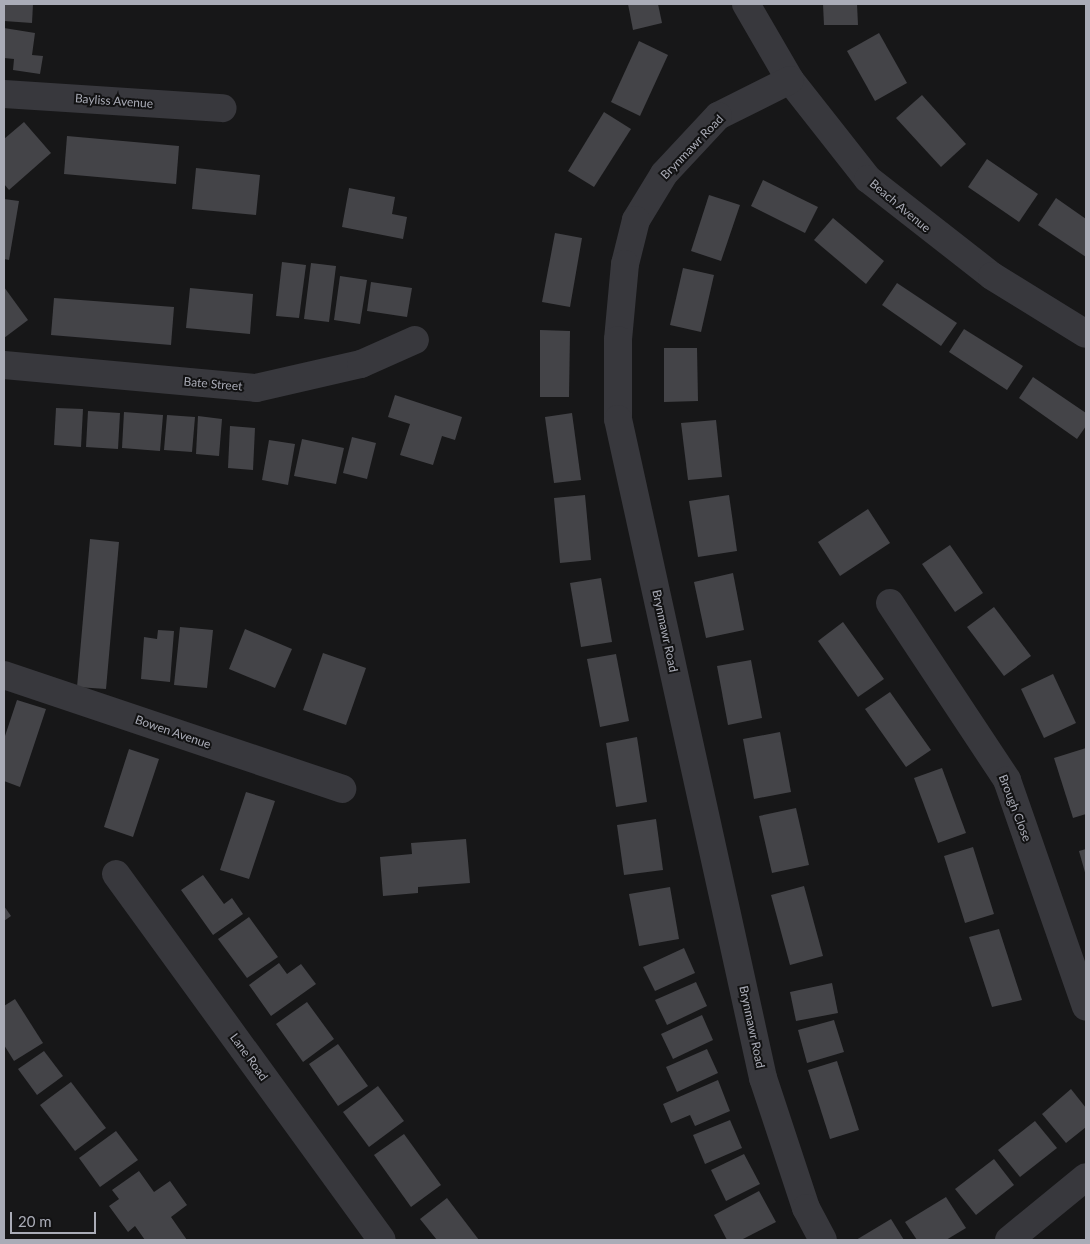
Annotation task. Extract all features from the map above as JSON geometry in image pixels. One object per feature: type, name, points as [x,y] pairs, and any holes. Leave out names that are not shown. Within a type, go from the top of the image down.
[{"type":"street","name":"Beach Avenue","points":[[746,4],[790,80],[868,179],[992,276],[1086,334]]},
{"type":"street","name":"Brynmawr Road","points":[[790,80],[718,116],[664,174],[636,220],[625,264],[618,340],[618,419],[763,1078],[806,1208],[823,1240]]},
{"type":"street","name":"Bayliss Avenue","points":[[4,94],[223,108]]},
{"type":"street","name":"Bate Street","points":[[4,365],[256,388],[360,364],[415,340]]},
{"type":"street","name":"Brough Close","points":[[890,603],[1007,780],[1086,1007]]},
{"type":"street","name":"Bowen Avenue","points":[[4,675],[342,789]]},
{"type":"street","name":"Lane Road","points":[[116,874],[382,1240]]},
{"type":"street","points":[[1009,1240],[1086,1177]]},
{"type":"building","points":[[4,4],[33,4],[32,23],[4,21]]},
{"type":"building","points":[[628,4],[658,4],[662,23],[633,30]]},
{"type":"building","points":[[823,4],[857,4],[858,25],[824,25]]},
{"type":"building","points":[[4,28],[35,33],[32,55],[43,56],[40,74],[13,70],[14,59],[4,58]]},
{"type":"building","points":[[879,33],[907,83],[875,101],[847,51]]},
{"type":"building","points":[[639,41],[668,55],[640,116],[611,102]]},
{"type":"building","points":[[922,95],[966,144],[941,167],[896,118]]},
{"type":"building","points":[[604,112],[631,129],[594,187],[568,171]]},
{"type":"building","points":[[24,122],[51,153],[9,190],[4,184],[4,139]]},
{"type":"building","points":[[67,136],[179,146],[176,184],[64,174]]},
{"type":"building","points":[[987,159],[1038,194],[1019,222],[968,187]]},
{"type":"building","points":[[196,168],[260,175],[256,215],[192,209]]},
{"type":"building","points":[[763,180],[818,207],[805,233],[751,206]]},
{"type":"building","points":[[349,188],[395,197],[392,214],[407,217],[403,239],[342,227]]},
{"type":"building","points":[[709,195],[740,205],[721,261],[691,251]]},
{"type":"building","points":[[1056,198],[1086,219],[1086,257],[1038,225]]},
{"type":"building","points":[[4,199],[19,201],[9,260],[4,259]]},
{"type":"building","points":[[833,218],[884,261],[866,284],[814,240]]},
{"type":"building","points":[[555,233],[582,238],[570,307],[542,302]]},
{"type":"building","points":[[282,262],[306,265],[299,318],[276,316]]},
{"type":"building","points":[[311,263],[336,266],[329,322],[304,319]]},
{"type":"building","points":[[683,268],[714,275],[701,332],[670,325]]},
{"type":"building","points":[[340,276],[367,280],[360,324],[334,320]]},
{"type":"building","points":[[371,282],[412,288],[407,317],[367,311]]},
{"type":"building","points":[[897,283],[957,323],[941,346],[882,305]]},
{"type":"building","points":[[4,287],[28,320],[4,338]]},
{"type":"building","points":[[190,288],[253,294],[250,334],[186,328]]},
{"type":"building","points":[[54,298],[174,307],[171,345],[51,335]]},
{"type":"building","points":[[964,329],[1023,366],[1007,390],[949,352]]},
{"type":"building","points":[[540,330],[570,331],[569,397],[540,397]]},
{"type":"building","points":[[664,348],[697,348],[698,401],[664,402]]},
{"type":"building","points":[[1033,377],[1086,413],[1086,426],[1077,439],[1019,398]]},
{"type":"building","points":[[395,395],[462,417],[455,440],[442,436],[433,465],[400,455],[410,424],[388,417]]},
{"type":"building","points":[[56,408],[83,409],[81,447],[54,445]]},
{"type":"building","points":[[88,411],[120,413],[118,449],[86,447]]},
{"type":"building","points":[[124,412],[163,415],[160,451],[122,448]]},
{"type":"building","points":[[572,413],[581,480],[554,483],[545,417]]},
{"type":"building","points":[[167,415],[195,417],[192,452],[164,450]]},
{"type":"building","points":[[198,416],[222,419],[219,456],[196,454]]},
{"type":"building","points":[[716,420],[722,477],[688,480],[681,423]]},
{"type":"building","points":[[230,426],[255,428],[253,470],[228,468]]},
{"type":"building","points":[[352,437],[376,443],[367,479],[343,473]]},
{"type":"building","points":[[302,439],[344,448],[336,484],[294,476]]},
{"type":"building","points":[[269,440],[295,444],[288,485],[262,480]]},
{"type":"building","points":[[585,495],[591,560],[560,563],[554,498]]},
{"type":"building","points":[[729,495],[737,551],[698,557],[689,501]]},
{"type":"building","points":[[868,509],[890,543],[840,576],[818,542]]},
{"type":"building","points":[[90,539],[119,542],[106,689],[77,687]]},
{"type":"building","points":[[950,545],[983,593],[955,612],[922,564]]},
{"type":"building","points":[[733,573],[744,630],[706,638],[694,582]]},
{"type":"building","points":[[601,578],[612,642],[581,647],[570,583]]},
{"type":"building","points":[[994,607],[1031,656],[1004,676],[967,627]]},
{"type":"building","points":[[843,622],[884,679],[858,697],[818,641]]},
{"type":"building","points":[[180,627],[213,630],[207,688],[174,685]]},
{"type":"building","points":[[245,629],[292,649],[275,688],[229,669]]},
{"type":"building","points":[[158,630],[174,631],[170,682],[141,679],[144,637],[157,639]]},
{"type":"building","points":[[323,653],[366,668],[346,725],[303,710]]},
{"type":"building","points":[[616,654],[629,721],[600,727],[587,659]]},
{"type":"building","points":[[751,660],[762,718],[728,725],[717,666]]},
{"type":"building","points":[[1053,674],[1076,723],[1044,738],[1021,689]]},
{"type":"building","points":[[890,692],[931,750],[906,767],[865,709]]},
{"type":"building","points":[[17,700],[46,709],[20,787],[4,781],[4,739]]},
{"type":"building","points":[[780,732],[791,792],[754,799],[743,739]]},
{"type":"building","points":[[637,737],[647,802],[616,807],[606,743]]},
{"type":"building","points":[[1086,748],[1086,814],[1073,818],[1054,758]]},
{"type":"building","points":[[129,749],[159,759],[133,837],[104,827]]},
{"type":"building","points":[[942,768],[966,833],[938,843],[914,778]]},
{"type":"building","points":[[246,792],[275,801],[249,879],[220,870]]},
{"type":"building","points":[[796,808],[809,865],[772,873],[759,816]]},
{"type":"building","points":[[656,819],[663,870],[624,875],[617,825]]},
{"type":"building","points":[[466,839],[470,883],[418,887],[418,893],[383,896],[380,857],[412,854],[411,843]]},
{"type":"building","points":[[973,847],[994,914],[965,923],[944,856]]},
{"type":"building","points":[[1086,849],[1086,876],[1079,851]]},
{"type":"building","points":[[203,875],[224,904],[232,898],[243,914],[213,935],[181,890]]},
{"type":"building","points":[[804,886],[823,956],[790,965],[771,895]]},
{"type":"building","points":[[670,887],[679,939],[639,946],[629,894]]},
{"type":"building","points":[[4,906],[11,916],[4,921]]},
{"type":"building","points":[[249,917],[278,957],[247,978],[218,939]]},
{"type":"building","points":[[999,929],[1022,1000],[992,1007],[969,937]]},
{"type":"building","points":[[684,948],[695,973],[655,991],[643,967]]},
{"type":"building","points":[[279,963],[287,974],[301,964],[316,984],[271,1016],[249,985]]},
{"type":"building","points":[[696,982],[707,1006],[667,1025],[655,1000]]},
{"type":"building","points":[[832,983],[838,1013],[796,1021],[790,992]]},
{"type":"building","points":[[15,999],[43,1043],[14,1061],[4,1045],[4,1006]]},
{"type":"building","points":[[307,1002],[334,1039],[303,1062],[276,1024]]},
{"type":"building","points":[[702,1015],[713,1040],[673,1059],[661,1034]]},
{"type":"building","points":[[834,1020],[844,1052],[807,1063],[798,1030]]},
{"type":"building","points":[[338,1044],[368,1086],[338,1106],[309,1064]]},
{"type":"building","points":[[707,1049],[718,1073],[677,1092],[666,1067]]},
{"type":"building","points":[[44,1051],[63,1076],[37,1095],[18,1069]]},
{"type":"building","points":[[837,1061],[859,1130],[830,1139],[808,1070]]},
{"type":"building","points":[[718,1080],[730,1111],[695,1126],[690,1115],[671,1123],[663,1104]]},
{"type":"building","points":[[71,1082],[106,1128],[75,1151],[40,1105]]},
{"type":"building","points":[[378,1086],[404,1121],[369,1147],[343,1112]]},
{"type":"building","points":[[1071,1089],[1086,1108],[1086,1127],[1066,1143],[1042,1114]]},
{"type":"building","points":[[730,1120],[742,1148],[705,1164],[693,1135]]},
{"type":"building","points":[[1035,1121],[1057,1148],[1020,1177],[998,1150]]},
{"type":"building","points":[[116,1131],[138,1160],[100,1187],[79,1158]]},
{"type":"building","points":[[404,1134],[441,1185],[411,1207],[374,1155]]},
{"type":"building","points":[[744,1154],[760,1184],[726,1201],[711,1170]]},
{"type":"building","points":[[994,1159],[1014,1185],[976,1215],[955,1189]]},
{"type":"building","points":[[139,1171],[154,1192],[170,1181],[187,1205],[171,1217],[187,1240],[145,1240],[135,1226],[128,1232],[109,1206],[119,1199],[112,1190]]},
{"type":"building","points":[[759,1191],[776,1222],[741,1240],[727,1240],[714,1215]]},
{"type":"building","points":[[946,1197],[966,1228],[946,1240],[917,1240],[905,1222]]},
{"type":"building","points":[[447,1198],[479,1240],[437,1240],[420,1219]]},
{"type":"building","points":[[891,1219],[904,1240],[856,1240]]}]
